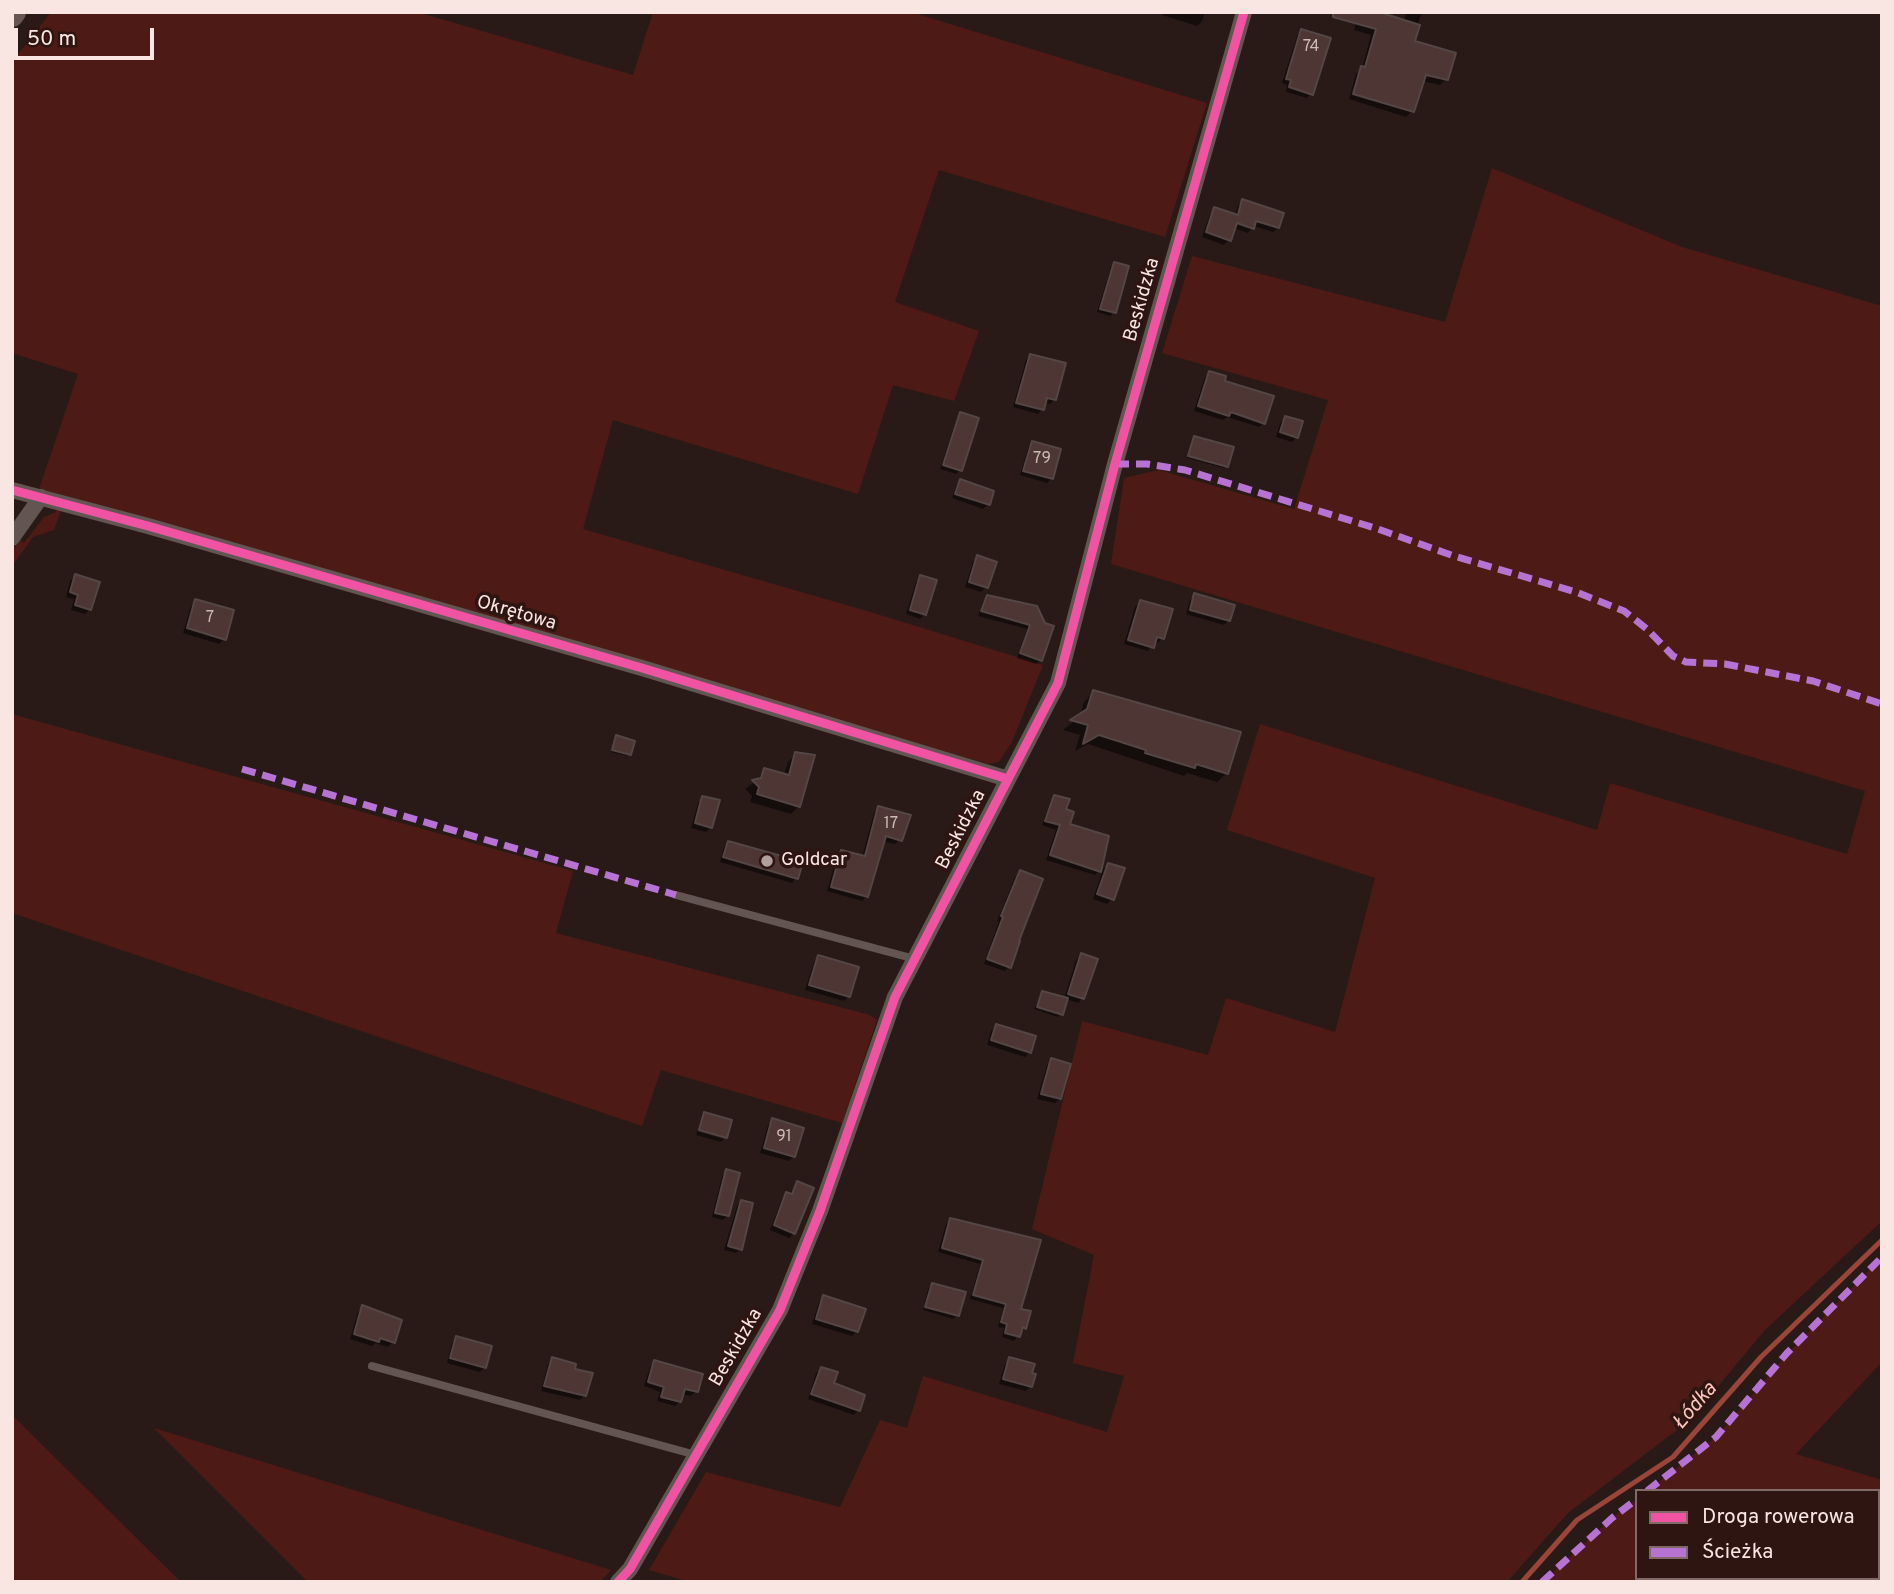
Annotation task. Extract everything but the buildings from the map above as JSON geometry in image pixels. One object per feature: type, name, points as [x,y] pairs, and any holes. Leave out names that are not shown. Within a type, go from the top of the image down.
[{"type":"street","name":"Beskidzka","points":[[618,1582],[629,1569],[780,1310],[820,1211],[895,997],[1058,683],[1115,464],[1244,12]]},
{"type":"street","name":"Okrętowa","points":[[12,490],[642,668],[1008,779]]},
{"type":"street","points":[[12,538],[41,497]]},
{"type":"lane","points":[[677,895],[915,959]]},
{"type":"lane","points":[[372,1366],[696,1455]]},
{"type":"shaded area","points":[[51,12],[417,12],[633,75],[653,12],[911,12],[1207,103],[1165,237],[939,170],[895,302],[979,331],[954,401],[893,385],[858,494],[613,420],[583,529],[1043,665],[1012,742],[999,762],[988,764],[39,489],[78,374],[12,353],[12,62]]},
{"type":"shaded area","points":[[1492,168],[1682,247],[1882,306],[1882,1221],[1765,1330],[1690,1420],[1568,1513],[1507,1582],[690,1582],[649,1570],[706,1472],[840,1507],[880,1420],[907,1428],[923,1376],[1107,1432],[1124,1376],[1073,1363],[1094,1255],[1032,1229],[1082,1021],[1208,1055],[1226,998],[1335,1032],[1375,878],[1227,830],[1260,724],[1597,830],[1610,783],[1847,854],[1865,791],[1111,564],[1124,478],[1159,470],[1294,509],[1328,400],[1162,353],[1192,256],[1445,322]]},
{"type":"shaded area","points":[[57,508],[62,508],[54,530],[33,537],[12,566],[12,550],[20,540],[24,543],[44,517],[56,512]]},
{"type":"shaded area","points":[[12,714],[573,871],[556,933],[870,1015],[877,1020],[842,1123],[661,1070],[642,1126],[12,913]]},
{"type":"shaded area","points":[[1882,1257],[1882,1362],[1796,1454],[1882,1480],[1882,1582],[1542,1582],[1635,1501],[1635,1580],[1880,1580],[1880,1489],[1650,1489],[1716,1437],[1788,1353]]},
{"type":"shaded area","points":[[12,1415],[181,1582],[12,1582]]},
{"type":"shaded area","points":[[154,1428],[611,1570],[600,1582],[308,1582]]},
{"type":"waterway","name":"Łódka","points":[[1522,1582],[1577,1520],[1673,1457],[1761,1357],[1882,1240]]},
{"type":"marked path","points":[[1115,464],[1147,464],[1185,470],[1576,592],[1624,611],[1647,629],[1673,656],[1686,662],[1725,664],[1813,681],[1882,704]]},
{"type":"marked path","points":[[242,769],[676,895]]},
{"type":"marked path","points":[[1650,1489],[1716,1437],[1787,1353],[1882,1257]]},
{"type":"marked path","points":[[1542,1582],[1635,1501]]},
{"type":"cycle path","points":[[618,1582],[630,1569],[780,1310],[820,1211],[895,997],[1058,683],[1115,464],[1244,12]]},
{"type":"cycle path","points":[[12,490],[148,526],[642,668],[1008,779]]},
{"type":"place","name":"Goldcar","points":[[767,861]]}]
